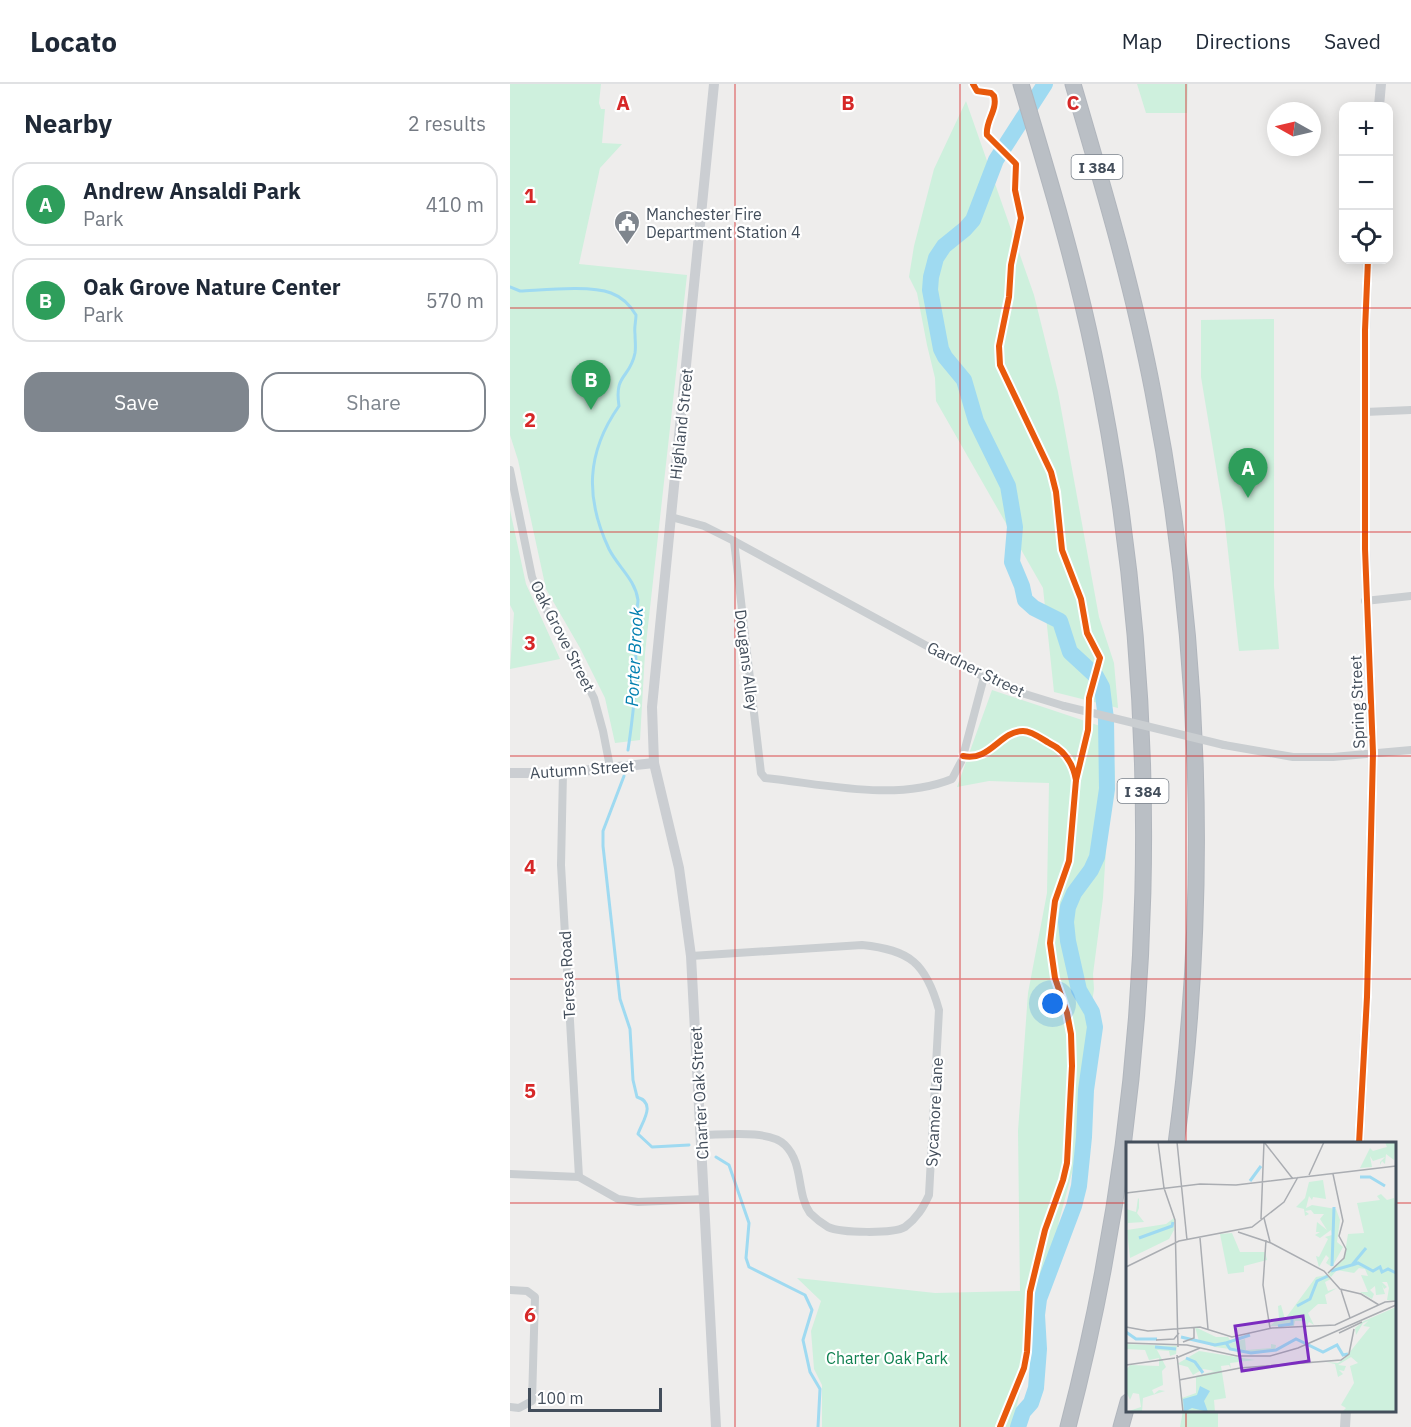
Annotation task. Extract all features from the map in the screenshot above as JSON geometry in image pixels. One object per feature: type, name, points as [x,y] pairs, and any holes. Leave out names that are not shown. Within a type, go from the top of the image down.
[{"type":"highway","points":[[1011,84],[1019,105],[1034,126]]},
{"type":"highway","name":"I 384","points":[[1021,84],[1073,263],[1094,354],[1120,498],[1137,651],[1144,808],[1141,957],[1129,1106],[1117,1194],[1101,1281],[1068,1427]]},
{"type":"highway","name":"I 384","points":[[1073,84],[1118,239],[1148,367],[1171,493],[1186,615],[1195,767],[1196,906],[1189,1022],[1176,1142]]},
{"type":"highway","points":[[1121,1427],[1126,1409]]},
{"type":"main road","name":"Highland Street","points":[[654,763],[652,707],[654,680],[714,84]]},
{"type":"main road","points":[[1379,102],[1381,84]]},
{"type":"main road","name":"Spring Street","points":[[1359,1142],[1373,753],[1365,601],[1365,330],[1368,264]]},
{"type":"main road","name":"Autumn Street","points":[[510,773],[563,773],[654,763]]},
{"type":"main road","name":"Charter Oak Street","points":[[654,763],[679,868],[691,956],[716,1427]]},
{"type":"main road","points":[[1345,1427],[1346,1412]]},
{"type":"street","points":[[1365,412],[1411,410]]},
{"type":"street","name":"Oak Grove Street","points":[[510,470],[532,577],[542,602],[594,698],[610,767]]},
{"type":"street","name":"Gardner Street","points":[[671,517],[704,526],[984,677],[1025,694],[1064,706],[1259,753],[1293,757],[1333,757],[1411,750]]},
{"type":"street","name":"Dougans Alley","points":[[734,541],[761,773],[765,778],[873,791],[920,788],[952,779],[962,760],[984,677]]},
{"type":"street","points":[[1365,601],[1411,596]]},
{"type":"street","name":"Teresa Road","points":[[563,773],[561,864],[579,1177]]},
{"type":"street","name":"Sycamore Lane","points":[[691,956],[862,945],[888,948],[909,958],[924,972],[933,989],[939,1010],[929,1195],[920,1214],[903,1228],[880,1233],[830,1228],[810,1213],[796,1161],[785,1144],[766,1135],[701,1135]]},
{"type":"street","points":[[510,1174],[579,1177],[618,1199],[638,1202],[704,1199]]},
{"type":"street","points":[[510,1290],[527,1291],[535,1297],[532,1401],[519,1408],[510,1407]]},
{"type":"green space","points":[[510,84],[601,84],[599,103],[601,109],[605,109],[602,143],[622,144],[600,168],[579,264],[687,275],[645,653],[640,740],[615,743],[605,698],[580,648],[546,589],[518,460],[510,435]]},
{"type":"green space","points":[[1137,84],[1188,84],[1187,113],[1146,113]]},
{"type":"green space","points":[[966,101],[1034,295],[1058,392],[1099,617],[1114,663],[1118,708],[1054,692],[1043,588],[936,401],[935,378],[917,293],[909,277],[914,246],[934,169]]},
{"type":"green space","points":[[1274,319],[1274,586],[1279,649],[1239,651],[1224,515],[1201,377],[1201,320]]},
{"type":"green space","points":[[510,510],[526,584],[560,659],[510,669],[514,613],[510,605]]},
{"type":"green space","name":"Charter Oak Park","points":[[992,690],[1112,730],[1115,779],[1108,815],[1103,898],[1093,974],[1090,1082],[1087,1102],[1079,1122],[1073,1169],[1059,1221],[1043,1310],[1031,1359],[1026,1366],[1012,1427],[822,1427],[822,1385],[814,1369],[811,1331],[821,1301],[797,1278],[935,1293],[1020,1291],[1018,1131],[1028,993],[1047,893],[1049,783],[989,781],[957,787]]},
{"type":"green space","points":[[1183,1412],[1218,1412],[1218,1427],[1180,1427]]},
{"type":"waterway","points":[[1018,1427],[1036,1388],[1039,1299],[1074,1206],[1079,1186],[1086,1090],[1095,1027],[1092,1012],[1079,990],[1066,922],[1068,907],[1074,893],[1091,870],[1097,857],[1107,789],[1106,719],[1102,687],[1096,676],[1070,652],[1060,621],[1034,608],[1025,600],[1012,562],[1015,527],[1008,486],[976,421],[964,380],[941,349],[930,290],[936,258],[944,246],[973,220],[996,160],[1045,84]]},
{"type":"waterway","name":"Porter Brook","points":[[510,287],[520,291],[566,289],[602,291],[622,299],[636,315],[633,361],[619,387],[619,406],[600,441],[593,476],[593,494],[601,530],[609,549],[630,579],[638,600],[634,627],[635,685],[628,750]]},
{"type":"waterway","name":"Porter Brook","points":[[624,776],[603,831],[603,846],[620,999],[630,1029],[633,1080],[637,1097],[643,1100],[647,1108],[638,1134],[652,1147],[689,1145]]},
{"type":"waterway","name":"Porter Brook","points":[[716,1157],[729,1165],[749,1223],[746,1258],[749,1267],[805,1295],[812,1310],[803,1340],[810,1372],[820,1389],[818,1427]]},
{"type":"cycle path","points":[[973,84],[977,91],[991,93],[994,96],[995,101],[987,135],[1016,164],[1015,190],[1021,218],[1011,265],[1009,297],[999,346],[1000,365],[1051,472],[1056,492],[1062,550],[1081,599],[1087,633],[1100,658],[1089,698],[1088,730],[1076,780],[1069,861],[1055,901],[1050,943],[1055,978],[1067,1013],[1071,1034],[1072,1066],[1067,1163],[1045,1230],[1030,1292],[1024,1368],[1000,1427]]},
{"type":"cycle path","points":[[1359,1142],[1367,997],[1373,753],[1365,549],[1365,330],[1368,264]]},
{"type":"cycle path","points":[[963,756],[981,755],[1015,732],[1026,731],[1063,753],[1073,768],[1076,780]]},
{"type":"place","name":"Manchester Fire Department Station 4","points":[[627,246]]},
{"type":"place","name":"Oak Grove Nature Center","points":[[591,410]]},
{"type":"place","name":"Andrew Ansaldi Park","points":[[1248,498]]}]
